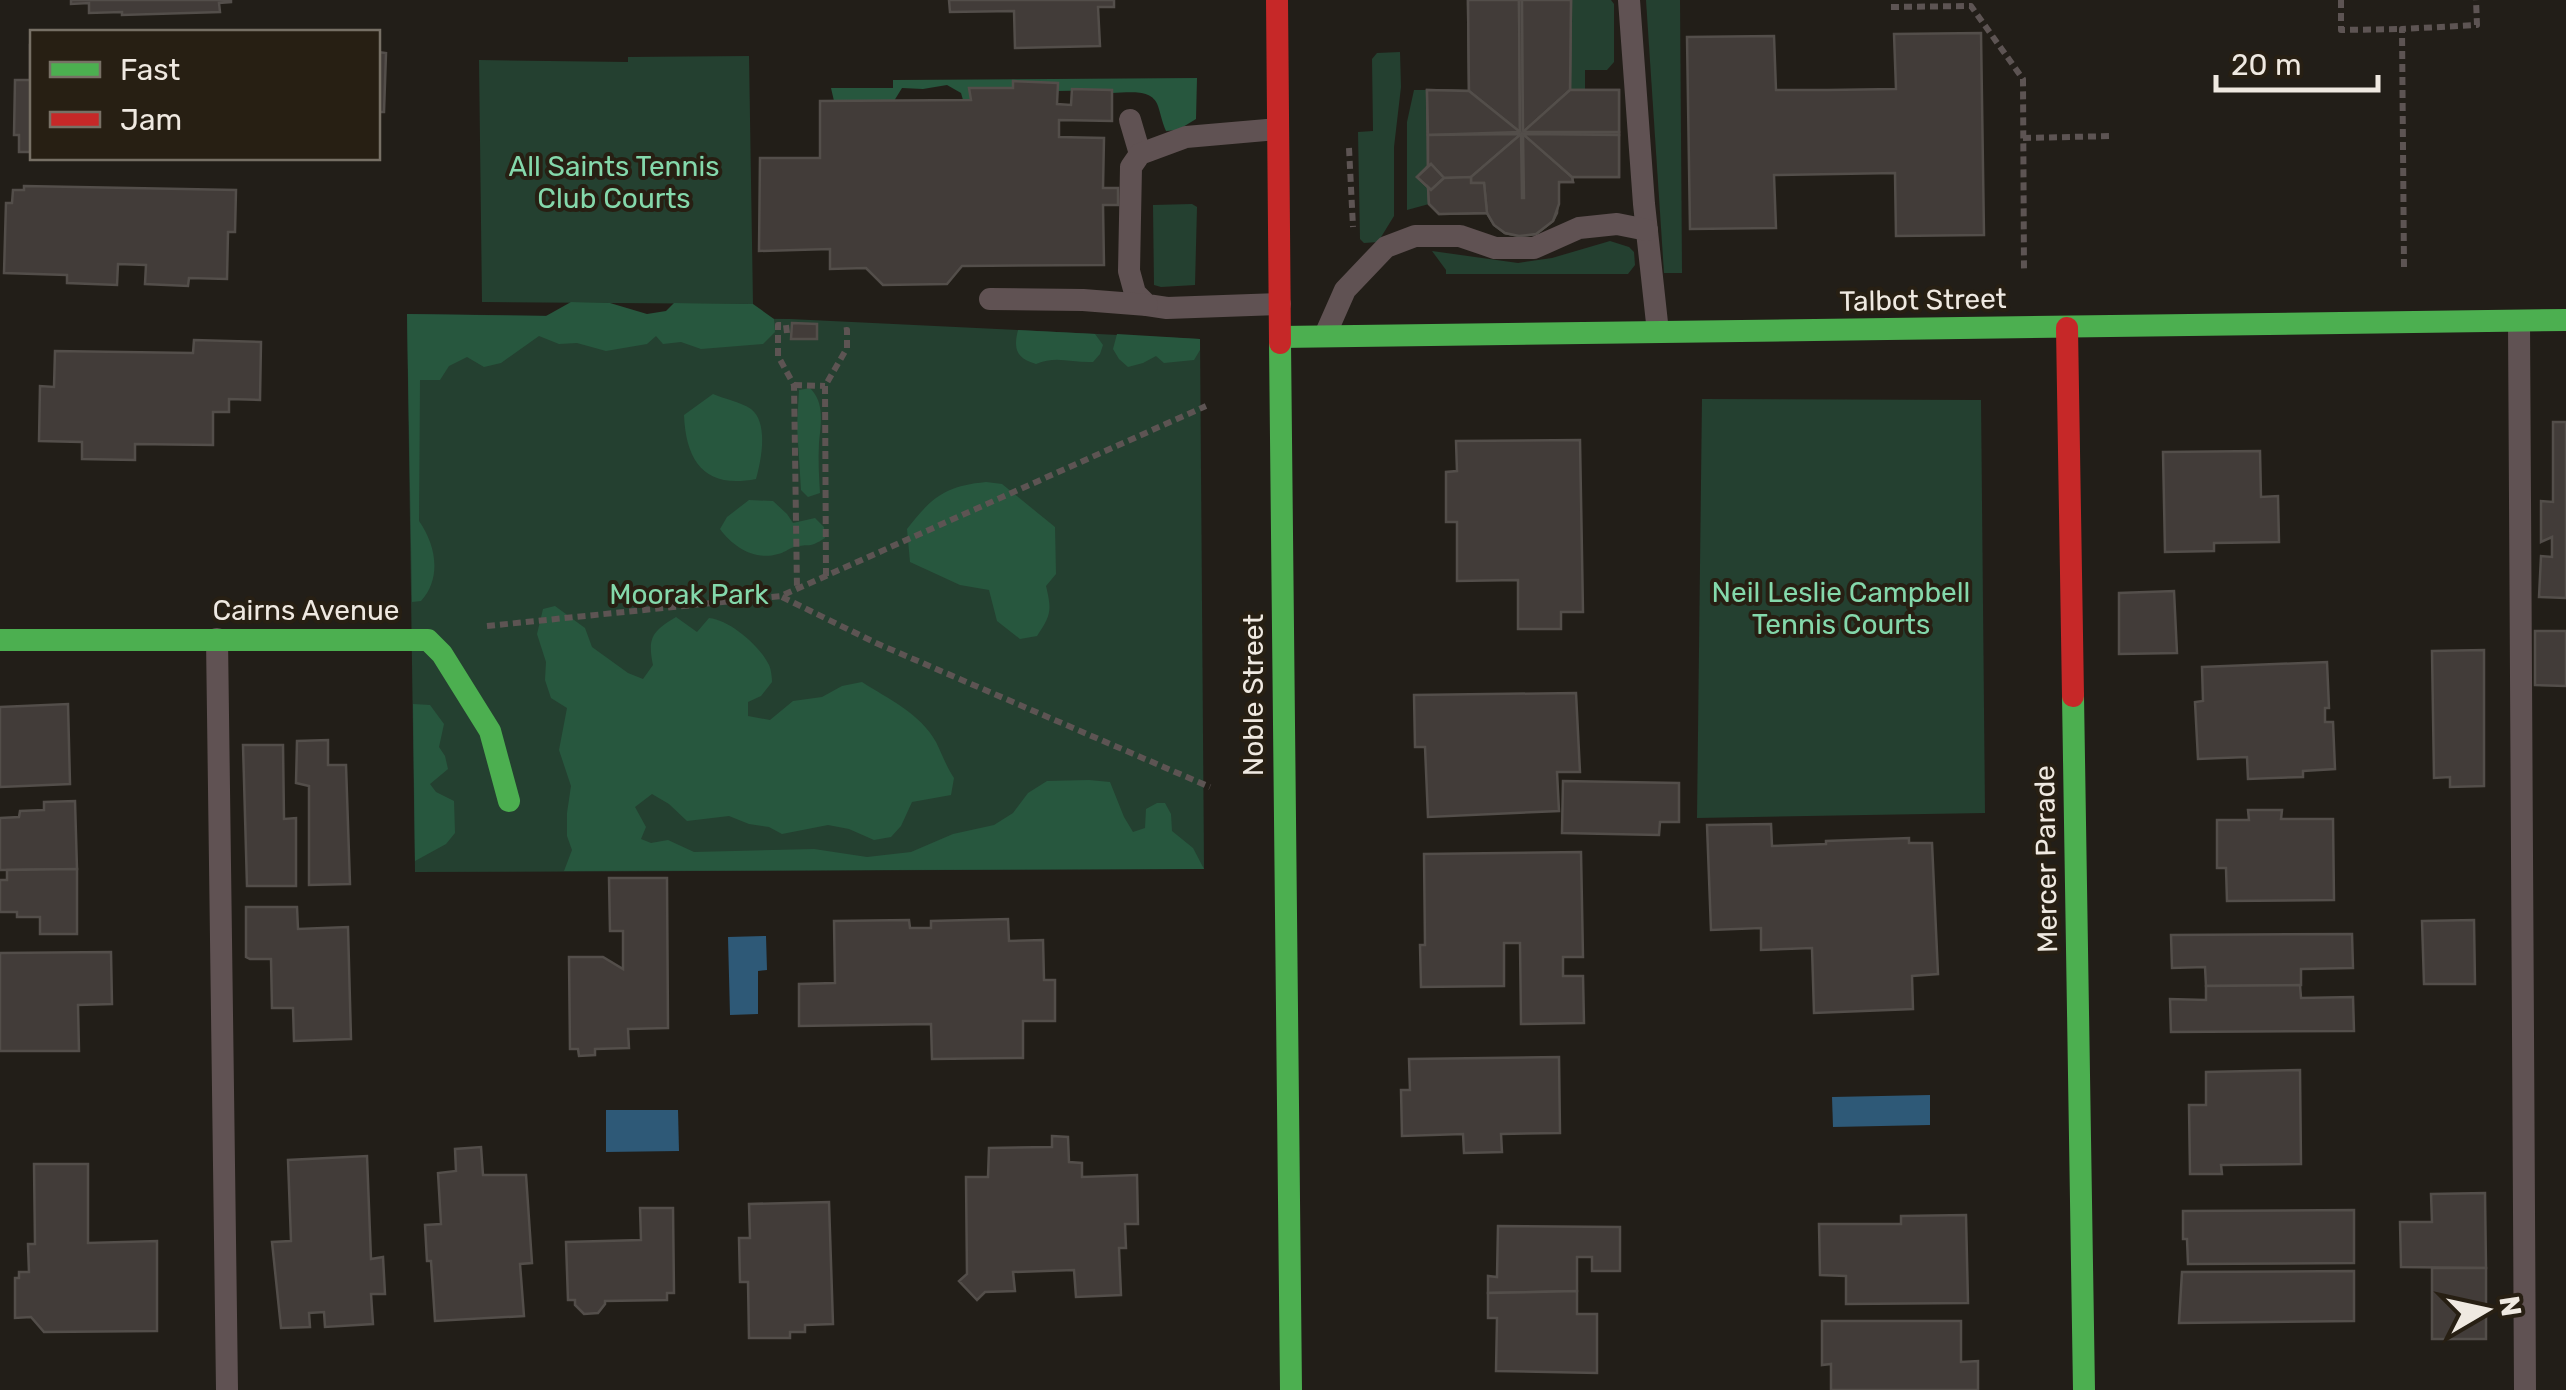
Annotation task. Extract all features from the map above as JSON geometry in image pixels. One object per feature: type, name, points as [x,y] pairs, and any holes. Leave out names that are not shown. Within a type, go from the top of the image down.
[{"type":"street","name":"Noble Street","points":[[1277,0],[1291,1390]]},
{"type":"street","name":"Talbot Street","points":[[1280,337],[2566,320]]},
{"type":"street","name":"Mercer Parade","points":[[2067,328],[2084,1390]]},
{"type":"street","name":"Cairns Avenue","points":[[0,640],[428,640],[442,654],[490,730],[509,801]]},
{"type":"lane","points":[[1629,0],[1658,332]]},
{"type":"lane","points":[[1130,120],[1140,154]]},
{"type":"lane","points":[[1148,305],[1134,293],[1129,271],[1131,167],[1140,154],[1186,137],[1278,129]]},
{"type":"lane","points":[[1324,337],[1345,290],[1386,247],[1415,236],[1460,236],[1495,248],[1534,248],[1578,228],[1617,224],[1647,230]]},
{"type":"lane","points":[[990,299],[1083,300],[1167,308],[1280,304]]},
{"type":"lane","points":[[2519,320],[2525,1390]]},
{"type":"lane","points":[[217,639],[227,1390]]},
{"type":"path","points":[[2340,0],[2341,30],[2477,26],[2476,0]]},
{"type":"path","points":[[1891,7],[1971,6],[2023,78],[2024,278]]},
{"type":"path","points":[[2402,29],[2404,280]]},
{"type":"path","points":[[2023,138],[2113,136]]},
{"type":"path","points":[[787,333],[786,325],[778,325],[778,356],[794,385],[796,589]]},
{"type":"path","points":[[826,576],[826,386],[847,348],[847,330],[839,331]]},
{"type":"path","points":[[794,385],[826,386]]},
{"type":"path","points":[[428,640],[495,624],[781,596],[1206,406]]},
{"type":"path","points":[[781,596],[876,643],[1210,787]]},
{"type":"green space","points":[[1571,0],[1611,0],[1614,4],[1614,62],[1607,70],[1585,70],[1585,90],[1570,90]]},
{"type":"green space","points":[[1646,0],[1680,0],[1682,273],[1664,273]]},
{"type":"green space","points":[[1400,52],[1394,216],[1378,242],[1364,243],[1360,239],[1358,132],[1373,131],[1372,59],[1377,53]]},
{"type":"green space","name":"All Saints Tennis Club Courts","points":[[749,56],[753,304],[482,302],[479,60],[628,62],[628,57]]},
{"type":"green space","points":[[1197,78],[1196,119],[1178,130],[1166,131],[1155,100],[1139,93],[1057,91],[1057,83],[1013,81],[1013,88],[970,88],[971,100],[963,100],[961,93],[947,85],[902,88],[894,101],[834,101],[831,88],[893,88],[893,80]]},
{"type":"green space","points":[[1414,90],[1427,90],[1428,166],[1418,177],[1428,187],[1429,204],[1407,210],[1407,122]]},
{"type":"green space","points":[[1153,205],[1197,207],[1195,285],[1154,285]]},
{"type":"green space","points":[[1610,241],[1634,252],[1635,265],[1628,274],[1446,274],[1432,251],[1518,263],[1552,258]]},
{"type":"green space","points":[[571,302],[610,303],[647,314],[666,311],[674,303],[753,304],[774,319],[775,332],[763,344],[701,349],[681,342],[663,344],[656,336],[647,344],[606,351],[577,343],[559,344],[539,336],[501,363],[484,367],[467,357],[449,366],[440,380],[420,380],[419,521],[433,551],[434,572],[428,592],[421,601],[412,602],[407,314],[546,316]]},
{"type":"green space","name":"Moorak Park","points":[[407,314],[790,319],[1200,339],[1204,869],[415,872]]},
{"type":"green space","points":[[1018,330],[1095,334],[1103,345],[1093,362],[1057,360],[1036,364],[1018,352]]},
{"type":"green space","points":[[1117,334],[1200,339],[1200,350],[1194,360],[1164,363],[1156,356],[1128,367],[1113,349]]},
{"type":"green space","points":[[810,388],[821,414],[820,493],[808,497],[801,490],[797,426],[799,390]]},
{"type":"green space","points":[[713,394],[757,415],[762,442],[756,479],[724,480],[702,469],[694,459],[684,415]]},
{"type":"green space","name":"Neil Leslie Campbell Tennis Courts","points":[[1702,399],[1981,400],[1985,813],[1697,818]]},
{"type":"green space","points":[[986,482],[1002,484],[1055,527],[1056,574],[1046,586],[1049,612],[1037,636],[1020,639],[997,621],[989,590],[960,585],[910,562],[907,529],[924,509],[950,490]]},
{"type":"green space","points":[[749,500],[773,501],[793,523],[815,518],[824,527],[825,538],[769,556],[745,551],[720,529],[727,517]]},
{"type":"green space","points":[[555,606],[585,628],[592,647],[643,679],[653,665],[654,636],[676,617],[697,632],[709,618],[735,629],[765,658],[772,682],[761,696],[748,702],[748,716],[770,720],[793,701],[822,697],[842,686],[862,682],[921,723],[936,742],[954,778],[951,795],[912,802],[891,837],[874,840],[828,825],[782,834],[729,816],[687,821],[652,794],[635,807],[646,827],[641,839],[651,843],[668,840],[694,852],[814,849],[867,857],[911,852],[953,834],[994,825],[1047,781],[1089,780],[1110,782],[1133,832],[1145,828],[1146,809],[1165,803],[1171,814],[1172,831],[1193,848],[1204,869],[564,871],[572,850],[567,836],[571,786],[559,750],[567,708],[551,698],[537,634],[543,609]]},
{"type":"green space","points":[[413,704],[430,705],[444,724],[439,747],[448,769],[430,784],[436,792],[454,801],[455,833],[446,844],[415,861]]},
{"type":"water","points":[[766,936],[767,970],[758,971],[758,1014],[730,1015],[728,937]]},
{"type":"water","points":[[1930,1095],[1930,1125],[1833,1127],[1832,1097]]},
{"type":"water","points":[[606,1110],[678,1110],[679,1151],[606,1152]]},
{"type":"building","points":[[71,0],[231,2],[219,3],[220,12],[122,15],[89,13],[89,3],[71,4]]},
{"type":"building","points":[[949,0],[1114,0],[1114,7],[1098,7],[1100,46],[1015,48],[1014,11],[950,12]]},
{"type":"building","points":[[1468,0],[1571,0],[1570,90],[1619,90],[1619,177],[1572,177],[1573,182],[1559,182],[1557,213],[1536,234],[1505,233],[1487,213],[1439,214],[1429,204],[1428,187],[1417,177],[1428,166],[1427,90],[1469,91]]},
{"type":"building","points":[[1468,0],[1519,0],[1520,132],[1469,91]]},
{"type":"building","points":[[1519,0],[1523,132],[1619,132],[1523,134],[1524,198],[1521,134],[1428,135],[1520,132]]},
{"type":"building","points":[[1522,0],[1571,0],[1570,90],[1523,132]]},
{"type":"building","points":[[1981,33],[1984,235],[1896,236],[1895,173],[1774,175],[1776,228],[1690,229],[1687,37],[1774,36],[1776,90],[1828,90],[1896,89],[1894,34]]},
{"type":"building","points":[[380,52],[386,53],[384,112],[380,112]]},
{"type":"building","points":[[15,80],[30,80],[30,152],[19,152],[19,135],[14,135]]},
{"type":"building","points":[[1013,81],[1058,83],[1057,104],[1071,105],[1072,89],[1112,90],[1112,121],[1059,120],[1059,137],[1104,138],[1103,188],[1118,188],[1118,205],[1103,205],[1104,265],[962,266],[947,284],[883,285],[866,268],[830,269],[830,249],[759,251],[760,158],[820,158],[820,101],[971,100],[969,88],[1013,88]]},
{"type":"building","points":[[1427,90],[1469,91],[1520,132],[1428,135]]},
{"type":"building","points":[[1570,90],[1619,90],[1619,132],[1523,132]]},
{"type":"building","points":[[1521,134],[1471,177],[1444,178],[1431,164],[1428,166],[1428,135]]},
{"type":"building","points":[[1521,134],[1522,198],[1523,134],[1573,182],[1559,182],[1559,204],[1553,221],[1536,234],[1519,236],[1494,225],[1487,213],[1484,183],[1471,183],[1471,177]]},
{"type":"building","points":[[1523,134],[1619,135],[1619,177],[1572,177]]},
{"type":"building","points":[[1431,164],[1444,178],[1431,190],[1417,177]]},
{"type":"building","points":[[1471,177],[1471,183],[1484,183],[1487,213],[1439,214],[1429,204],[1428,187],[1431,190],[1444,178]]},
{"type":"building","points":[[24,186],[236,190],[235,232],[228,232],[227,279],[189,278],[188,286],[145,284],[146,265],[118,264],[117,285],[67,283],[67,275],[4,273],[6,203],[12,203],[13,190],[24,190]]},
{"type":"building","points":[[792,323],[817,324],[817,339],[791,339]]},
{"type":"building","points":[[194,340],[261,342],[260,400],[229,399],[229,412],[213,412],[213,445],[135,444],[135,460],[82,459],[82,442],[39,441],[40,386],[54,387],[55,351],[193,353]]},
{"type":"building","points":[[2553,422],[2566,422],[2566,598],[2539,597],[2541,556],[2552,557],[2552,537],[2541,542],[2541,501],[2553,502]]},
{"type":"building","points":[[1580,440],[1583,612],[1561,612],[1561,629],[1518,629],[1518,580],[1457,581],[1457,522],[1446,522],[1446,472],[1457,471],[1456,441]]},
{"type":"building","points":[[2260,451],[2261,497],[2278,496],[2279,542],[2214,543],[2214,551],[2165,552],[2163,452]]},
{"type":"building","points":[[2174,591],[2177,653],[2119,654],[2119,593]]},
{"type":"building","points":[[2535,631],[2566,631],[2566,686],[2535,685]]},
{"type":"building","points":[[2484,650],[2484,786],[2450,787],[2450,777],[2434,778],[2432,651]]},
{"type":"building","points":[[2327,662],[2329,708],[2325,708],[2325,722],[2333,722],[2335,769],[2303,771],[2303,777],[2248,779],[2247,757],[2198,759],[2195,702],[2203,701],[2202,667]]},
{"type":"building","points":[[1576,693],[1580,772],[1557,772],[1559,811],[1428,817],[1425,747],[1415,747],[1414,695]]},
{"type":"building","points":[[68,704],[70,784],[0,787],[0,707]]},
{"type":"building","points":[[328,740],[328,765],[346,765],[350,884],[309,885],[309,786],[296,783],[297,741]]},
{"type":"building","points":[[243,745],[283,745],[284,819],[296,818],[296,886],[247,886]]},
{"type":"building","points":[[1563,781],[1679,783],[1679,822],[1660,822],[1659,835],[1562,833]]},
{"type":"building","points":[[75,801],[77,869],[0,870],[0,818],[19,817],[20,811],[44,810],[44,802]]},
{"type":"building","points":[[2248,810],[2282,810],[2281,819],[2333,819],[2334,900],[2227,901],[2226,868],[2217,868],[2217,820],[2249,820]]},
{"type":"building","points":[[1771,824],[1772,846],[1909,838],[1909,843],[1932,843],[1938,974],[1912,976],[1913,1009],[1814,1013],[1812,948],[1761,950],[1761,928],[1711,930],[1707,825]]},
{"type":"building","points":[[1581,852],[1583,957],[1563,957],[1563,976],[1583,976],[1584,1023],[1521,1024],[1520,943],[1504,943],[1504,986],[1421,987],[1420,945],[1425,945],[1424,854]]},
{"type":"building","points":[[77,869],[77,934],[40,934],[40,917],[0,912],[0,880],[7,880],[7,870]]},
{"type":"building","points":[[609,878],[667,878],[668,1028],[628,1029],[629,1048],[595,1049],[595,1055],[579,1056],[578,1049],[570,1049],[569,957],[603,957],[623,969],[623,931],[610,931]]},
{"type":"building","points":[[246,907],[297,907],[298,929],[348,927],[351,1039],[294,1041],[293,1008],[272,1008],[271,959],[246,957]]},
{"type":"building","points":[[1008,919],[1009,941],[1043,940],[1044,980],[1055,980],[1055,1021],[1023,1021],[1023,1058],[932,1059],[931,1024],[799,1026],[799,984],[835,983],[834,921],[909,920],[910,928],[931,928],[931,921]]},
{"type":"building","points":[[2474,920],[2475,984],[2424,984],[2422,921]]},
{"type":"building","points":[[2352,934],[2353,968],[2301,969],[2301,985],[2206,986],[2205,967],[2172,968],[2171,935]]},
{"type":"building","points":[[111,952],[112,1004],[78,1005],[79,1051],[0,1051],[0,953]]},
{"type":"building","points":[[2300,985],[2301,998],[2353,997],[2354,1031],[2171,1032],[2170,999],[2206,1000],[2206,986]]},
{"type":"building","points":[[1559,1057],[1560,1133],[1501,1134],[1502,1152],[1464,1153],[1463,1134],[1402,1136],[1401,1090],[1410,1090],[1409,1059]]},
{"type":"building","points":[[2300,1070],[2301,1164],[2221,1165],[2222,1174],[2190,1174],[2189,1105],[2206,1105],[2206,1072]]},
{"type":"building","points":[[1052,1136],[1068,1137],[1069,1162],[1082,1163],[1082,1177],[1137,1175],[1138,1224],[1125,1224],[1126,1248],[1119,1248],[1121,1295],[1076,1297],[1074,1270],[1013,1272],[1015,1291],[985,1292],[977,1300],[959,1281],[967,1274],[966,1177],[988,1177],[989,1148],[1052,1147]]},
{"type":"building","points":[[481,1147],[483,1175],[526,1175],[532,1263],[520,1264],[524,1316],[435,1321],[425,1225],[441,1224],[438,1173],[456,1171],[455,1149]]},
{"type":"building","points":[[367,1156],[371,1259],[383,1257],[385,1294],[371,1294],[373,1324],[325,1327],[324,1312],[309,1313],[310,1327],[281,1328],[272,1242],[291,1241],[288,1160]]},
{"type":"building","points":[[34,1164],[88,1164],[88,1243],[157,1241],[157,1331],[44,1332],[31,1317],[15,1318],[15,1278],[19,1278],[19,1272],[29,1272],[28,1244],[35,1244]]},
{"type":"building","points":[[2485,1193],[2486,1268],[2401,1267],[2400,1222],[2432,1222],[2431,1194]]},
{"type":"building","points":[[829,1202],[833,1324],[805,1325],[805,1332],[790,1332],[790,1338],[749,1338],[748,1282],[740,1282],[739,1238],[750,1238],[749,1204]]},
{"type":"building","points":[[640,1208],[673,1208],[674,1293],[667,1293],[667,1300],[605,1301],[598,1313],[584,1314],[575,1300],[568,1300],[566,1242],[641,1240]]},
{"type":"building","points":[[2354,1210],[2354,1263],[2188,1264],[2183,1211]]},
{"type":"building","points":[[1966,1215],[1968,1303],[1846,1304],[1846,1276],[1820,1275],[1819,1224],[1901,1224],[1901,1216]]},
{"type":"building","points":[[1498,1226],[1620,1227],[1620,1271],[1592,1271],[1592,1257],[1577,1257],[1577,1291],[1488,1293],[1488,1276],[1497,1277]]},
{"type":"building","points":[[2432,1268],[2486,1268],[2486,1339],[2432,1339]]},
{"type":"building","points":[[2354,1271],[2354,1321],[2179,1323],[2182,1272]]},
{"type":"building","points":[[1577,1291],[1577,1314],[1597,1314],[1597,1373],[1496,1371],[1497,1318],[1488,1318],[1488,1293]]},
{"type":"building","points":[[1822,1321],[1961,1321],[1961,1362],[1978,1361],[1978,1390],[1831,1390],[1831,1364],[1822,1365]]},
{"type":"traffic: fast","points":[[1280,337],[2566,320]]},
{"type":"traffic: fast","points":[[1280,343],[1291,1390]]},
{"type":"traffic: fast","points":[[0,640],[428,640],[442,654],[490,731],[509,801]]},
{"type":"traffic: fast","points":[[2073,696],[2084,1390]]},
{"type":"traffic: jam","points":[[1277,0],[1280,343]]},
{"type":"traffic: jam","points":[[2067,328],[2073,696]]}]
